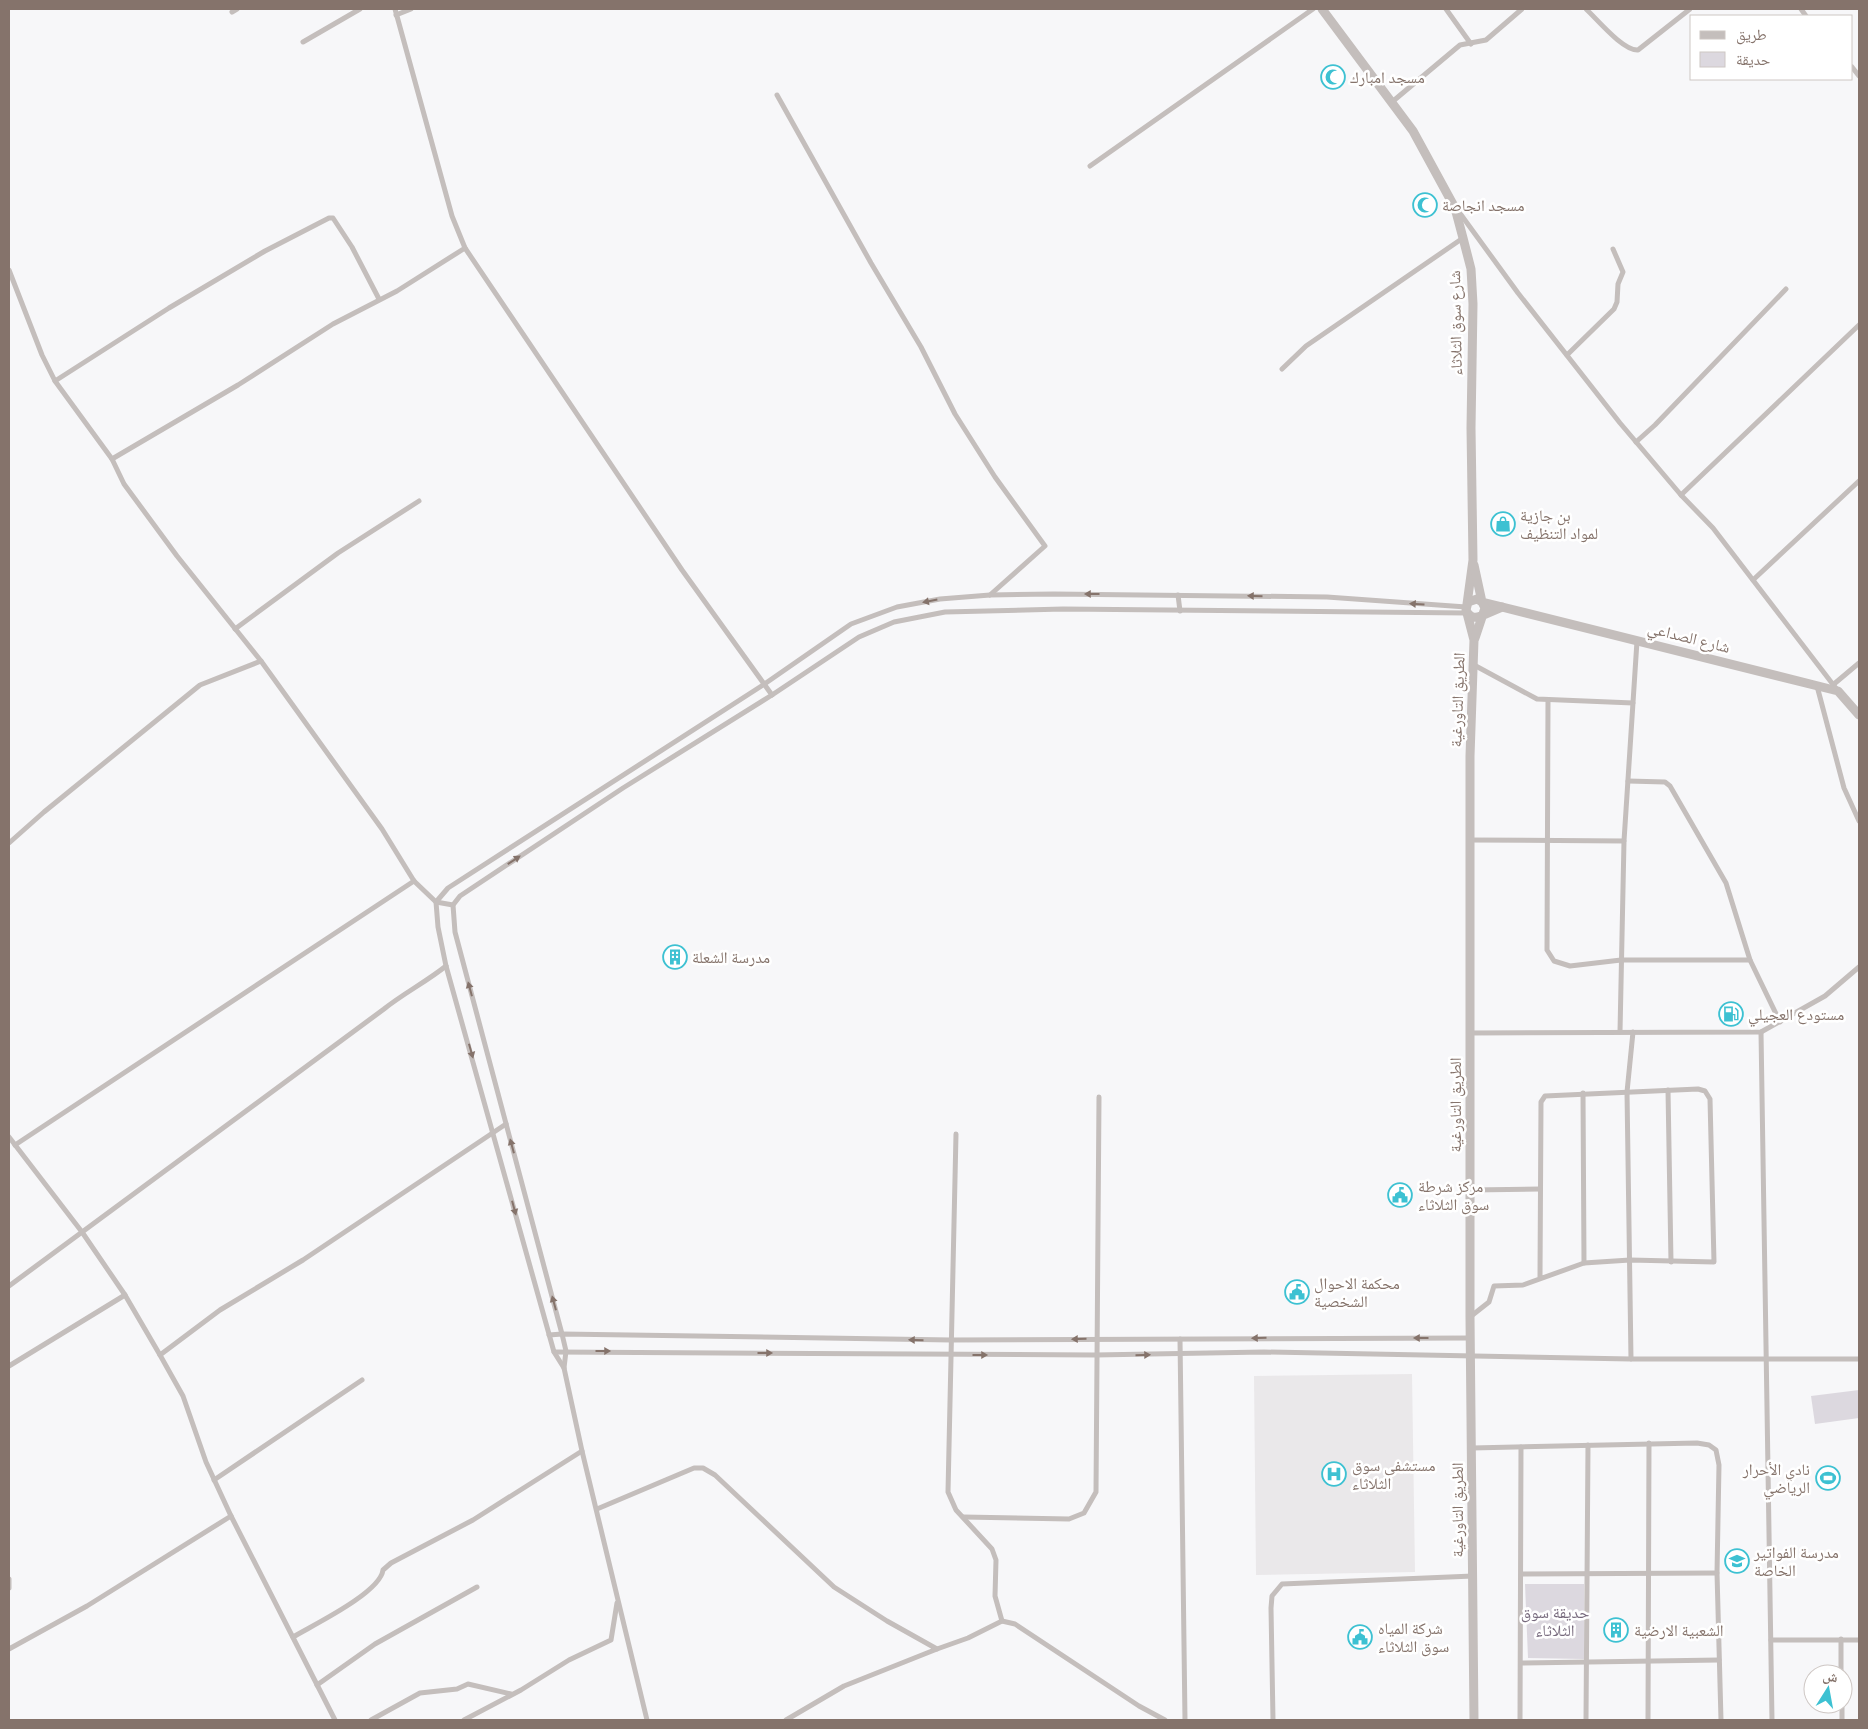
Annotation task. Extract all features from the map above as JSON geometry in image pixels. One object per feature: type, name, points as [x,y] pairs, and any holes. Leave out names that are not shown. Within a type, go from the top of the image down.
[{"type":"street","points":[[303,42],[360,9]]},
{"type":"street","points":[[395,9],[452,216],[465,248],[665,545],[763,685],[772,695]]},
{"type":"street","points":[[396,15],[411,9]]},
{"type":"street","points":[[1090,166],[1313,9]]},
{"type":"street","name":"شارع سوق الثلاثاء","points":[[1322,9],[1413,131],[1455,208],[1471,269],[1473,304],[1470,438],[1473,560]]},
{"type":"street","points":[[1446,9],[1471,44]]},
{"type":"street","points":[[1392,102],[1460,45],[1486,40],[1522,9]]},
{"type":"street","points":[[1586,9],[1623,44],[1638,50],[1690,9]]},
{"type":"street","points":[[777,95],[871,263],[921,347],[955,414],[995,477],[1045,546],[990,594]]},
{"type":"street","points":[[1455,208],[1636,442],[1681,495],[1713,528],[1836,688],[1859,715]]},
{"type":"street","points":[[55,381],[169,308],[325,219],[333,218],[352,247],[379,300]]},
{"type":"street","points":[[1282,369],[1306,346],[1463,238]]},
{"type":"street","points":[[112,459],[238,385],[333,324],[379,300],[465,248]]},
{"type":"street","points":[[1567,355],[1614,309],[1617,302],[1618,284],[1623,272],[1613,250]]},
{"type":"street","points":[[9,270],[42,356],[55,381],[112,459],[124,484],[261,661],[382,828],[414,881],[436,902],[453,905]]},
{"type":"street","points":[[1636,442],[1656,425],[1786,290]]},
{"type":"street","points":[[1681,495],[1859,325]]},
{"type":"street","points":[[1753,580],[1859,481]]},
{"type":"street","points":[[235,629],[338,553],[418,501]]},
{"type":"street","points":[[1473,560],[1484,611],[1474,640]]},
{"type":"street","points":[[1473,560],[1467,608],[1474,640]]},
{"type":"street","points":[[564,1368],[554,1352],[446,966],[438,927],[436,902],[448,888],[763,685],[851,624],[877,613],[940,599],[990,594],[1327,597],[1467,608],[1475,618],[1502,607]]},
{"type":"street","points":[[1178,595],[1180,611]]},
{"type":"street","points":[[1467,608],[1474,599],[1482,602]]},
{"type":"street","name":"شارع الصداعي","points":[[1482,602],[1817,686],[1836,688]]},
{"type":"street","points":[[647,1720],[582,1451],[564,1368],[566,1351],[562,1334],[455,932],[453,905],[468,890],[772,695],[860,636],[894,622],[945,612],[1063,609],[1180,611],[1467,608]]},
{"type":"street","name":"الطريق التاورغية","points":[[1474,640],[1470,840],[1470,1355],[1474,1720]]},
{"type":"street","points":[[1620,1032],[1624,841],[1637,640]]},
{"type":"street","points":[[9,843],[44,812],[200,685],[261,661]]},
{"type":"street","points":[[1836,688],[1859,662]]},
{"type":"street","points":[[1474,665],[1537,699],[1633,703]]},
{"type":"street","points":[[1817,686],[1844,788],[1859,821]]},
{"type":"street","points":[[1548,700],[1547,950],[1554,961],[1570,966],[1621,960],[1750,960]]},
{"type":"street","points":[[1628,781],[1664,782],[1670,786],[1726,883],[1750,960],[1780,1022]]},
{"type":"street","points":[[592,794],[600,804]]},
{"type":"street","points":[[1470,840],[1624,841]]},
{"type":"street","points":[[15,1145],[414,881]]},
{"type":"street","points":[[9,1286],[311,1065],[386,1007],[424,984],[446,966]]},
{"type":"street","points":[[1470,1033],[1761,1032],[1824,996],[1859,967]]},
{"type":"street","points":[[1631,1360],[1627,1092],[1633,1032]]},
{"type":"street","points":[[1761,1032],[1772,1720]]},
{"type":"street","points":[[1470,1317],[1489,1302],[1494,1286],[1523,1285],[1540,1277],[1584,1263],[1630,1260],[1714,1262],[1710,1099],[1705,1091],[1698,1089],[1545,1096],[1540,1102],[1540,1277]]},
{"type":"street","points":[[1668,1090],[1671,1262]]},
{"type":"street","points":[[1583,1093],[1584,1263]]},
{"type":"street","points":[[963,1517],[1069,1520],[1084,1512],[1096,1492],[1095,1339],[1099,1097]]},
{"type":"street","points":[[160,1355],[220,1310],[303,1260],[506,1124]]},
{"type":"street","points":[[956,1134],[948,1492],[956,1510],[992,1549],[996,1560],[995,1596],[1002,1622]]},
{"type":"street","points":[[9,1137],[82,1232],[125,1295],[183,1396],[214,1480],[334,1720]]},
{"type":"street","points":[[1471,1190],[1540,1189]]},
{"type":"street","points":[[9,1366],[125,1295]]},
{"type":"street","points":[[550,1335],[951,1340],[1470,1338]]},
{"type":"street","points":[[1180,1340],[1185,1720]]},
{"type":"street","points":[[554,1352],[1096,1355],[1264,1352],[1631,1360],[1859,1359]]},
{"type":"street","points":[[214,1480],[362,1380]]},
{"type":"street","points":[[1648,1720],[1649,1443]]},
{"type":"street","points":[[1472,1448],[1697,1443],[1708,1445],[1716,1450],[1719,1465],[1717,1573],[1721,1720]]},
{"type":"street","points":[[1586,1720],[1588,1445]]},
{"type":"street","points":[[1520,1720],[1521,1446]]},
{"type":"street","points":[[293,1636],[362,1595],[378,1583],[383,1570],[391,1563],[473,1520],[582,1451]]},
{"type":"street","points":[[597,1509],[694,1468],[703,1468],[715,1475],[834,1586],[887,1621],[937,1649]]},
{"type":"street","points":[[9,1649],[87,1606],[231,1516]]},
{"type":"street","points":[[1521,1574],[1717,1573]]},
{"type":"street","points":[[1273,1720],[1271,1608],[1272,1596],[1282,1584],[1473,1576]]},
{"type":"street","points":[[9,1579],[9,1588]]},
{"type":"street","points":[[317,1684],[375,1644],[477,1586]]},
{"type":"street","points":[[464,1720],[569,1660],[611,1640],[617,1601]]},
{"type":"street","points":[[786,1720],[844,1686],[968,1638],[1002,1622],[1015,1624],[1139,1706],[1165,1720]]},
{"type":"street","points":[[1841,1639],[1842,1664]]},
{"type":"street","points":[[1771,1640],[1859,1640]]},
{"type":"street","points":[[1521,1663],[1587,1660],[1719,1660]]},
{"type":"street","points":[[371,1720],[420,1694],[457,1689],[468,1684],[511,1694]]},
{"type":"shaded area","name":"مستشفى سوق الثلاثاء","points":[[1412,1374],[1415,1572],[1256,1575],[1254,1376]]},
{"type":"green space","points":[[1859,1390],[1859,1418],[1815,1424],[1811,1396]]},
{"type":"green space","name":"حديقة سوق الثلاثاء","points":[[1525,1584],[1584,1584],[1584,1659],[1528,1658]]},
{"type":"place","name":"مسجد امبارك","points":[[1333,77]]},
{"type":"place","name":"مسجد انجاصة","points":[[1425,205]]},
{"type":"place","name":"بن جازية لمواد التنظيف","points":[[1503,524]]},
{"type":"place","name":"مدرسة الشعلة","points":[[675,957]]},
{"type":"place","name":"مستودع العجيلي","points":[[1731,1014]]},
{"type":"place","name":"مركز شرطة سوق الثلاثاء","points":[[1400,1195]]},
{"type":"place","name":"محكمة الاحوال الشخصية","points":[[1297,1292]]},
{"type":"place","name":"مستشفى سوق الثلاثاء","points":[[1334,1474]]},
{"type":"place","name":"نادي الأحرار الرياضي","points":[[1828,1478]]},
{"type":"place","name":"مدرسة الفواتير الخاصة","points":[[1737,1561]]},
{"type":"place","name":"الشعبية الارضية","points":[[1616,1630]]},
{"type":"place","name":"شركة المياه سوق الثلاثاء","points":[[1360,1637]]}]
